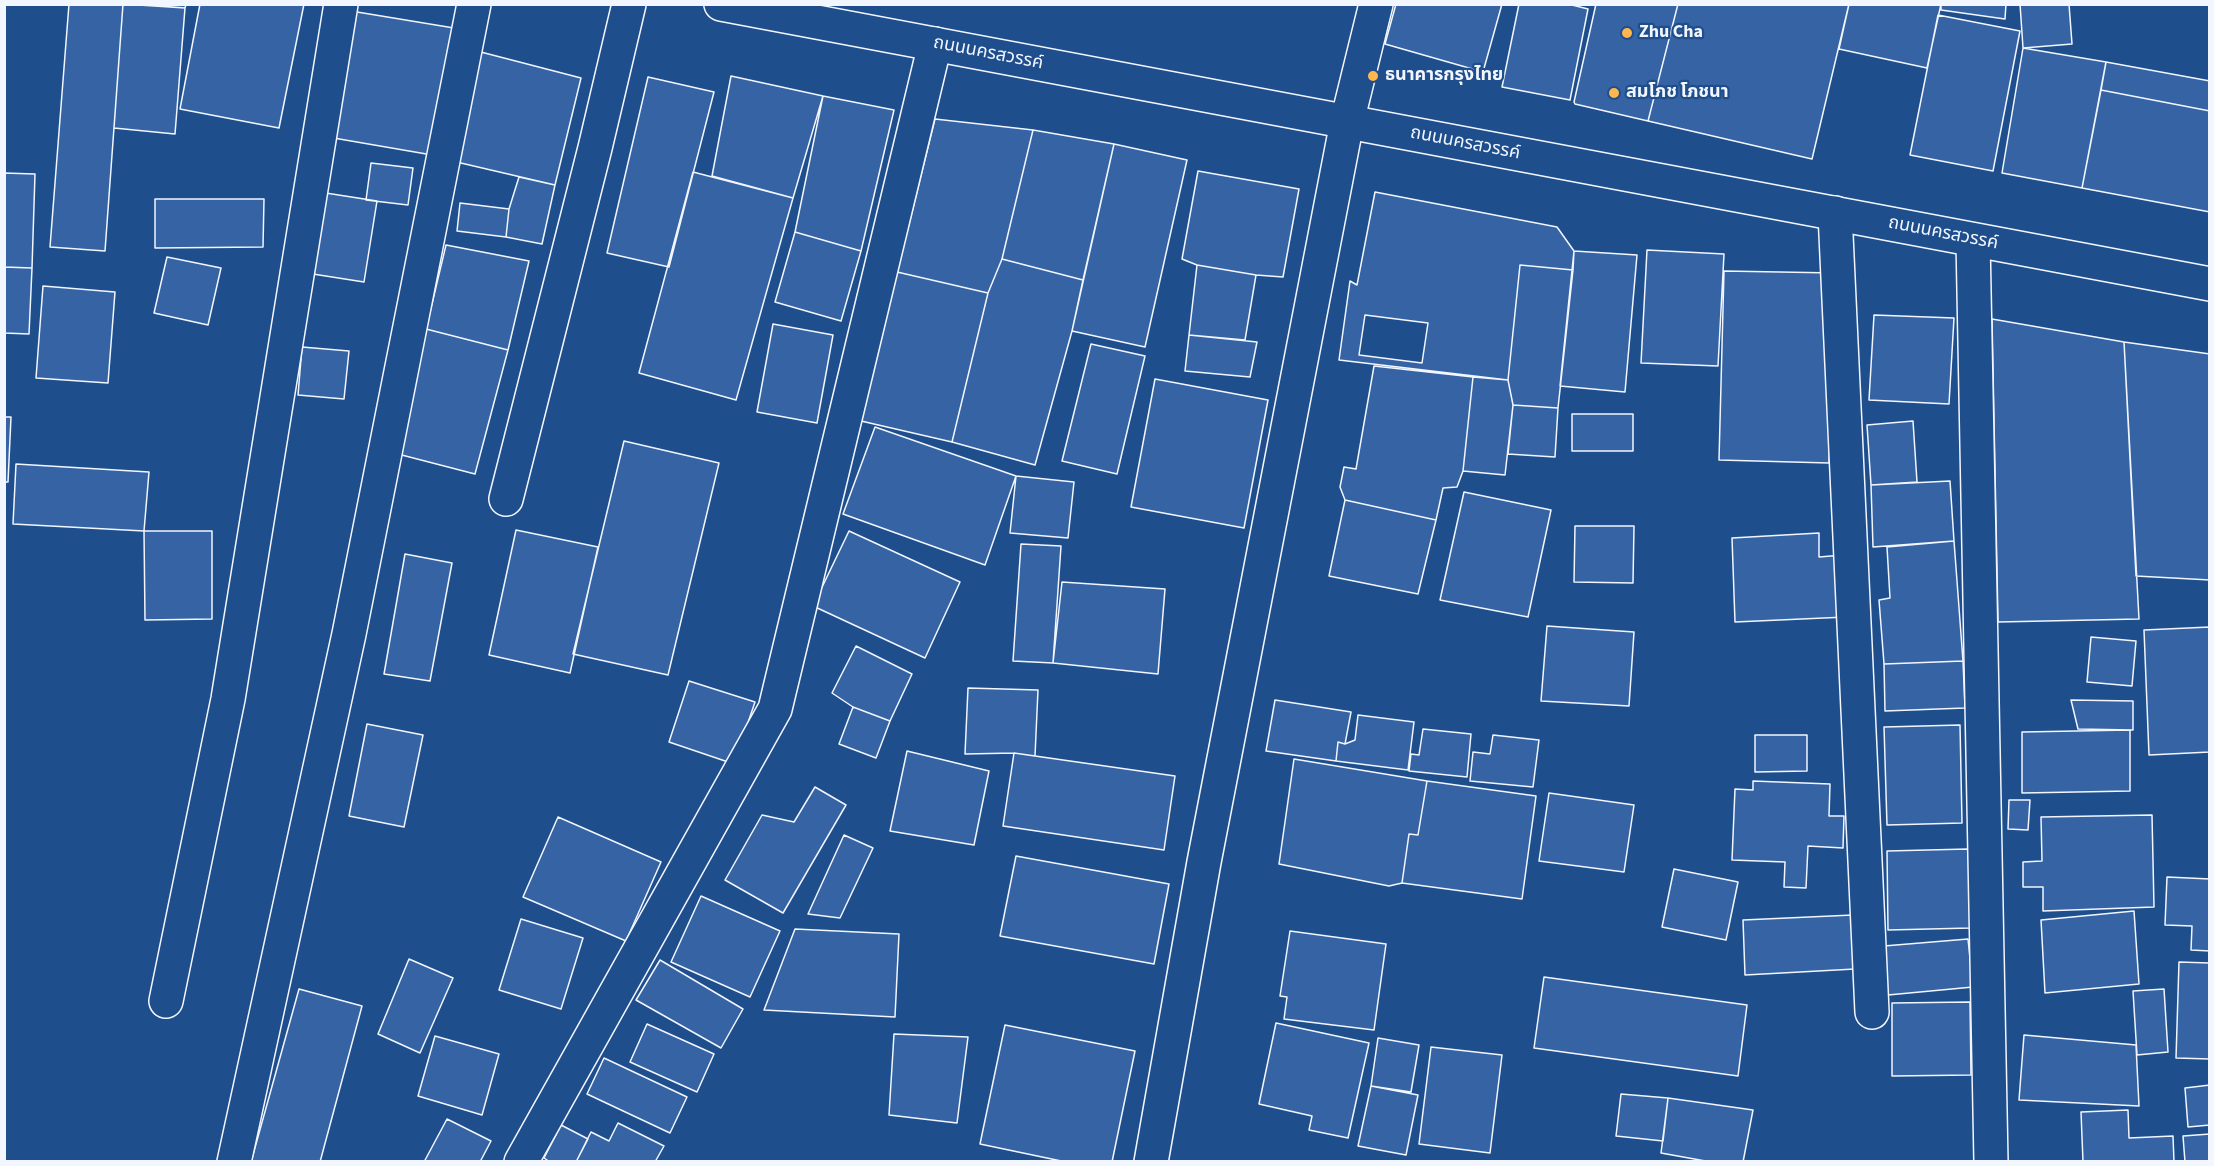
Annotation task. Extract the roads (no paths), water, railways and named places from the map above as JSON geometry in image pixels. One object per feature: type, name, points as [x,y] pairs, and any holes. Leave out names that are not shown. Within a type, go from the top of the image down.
[{"type":"street","points":[[166,1001],[228,699],[340,4]]},
{"type":"street","points":[[234,1161],[349,634],[474,4]]},
{"type":"street","points":[[506,499],[629,4]]},
{"type":"street","name":"ถนนนครสวรรค์","points":[[722,4],[2210,284]]},
{"type":"street","points":[[1151,1161],[1204,862],[1347,122],[1376,4]]},
{"type":"street","points":[[521,1161],[775,709],[935,44]]},
{"type":"street","points":[[1835,213],[1872,1012]]},
{"type":"street","points":[[1973,240],[1991,1161]]},
{"type":"place","name":"Zhu Cha","points":[[1627,33]]},
{"type":"place","name":"ธนาคารกรุงไทย","points":[[1373,76]]},
{"type":"place","name":"สมโภช โภชนา","points":[[1614,93]]}]
